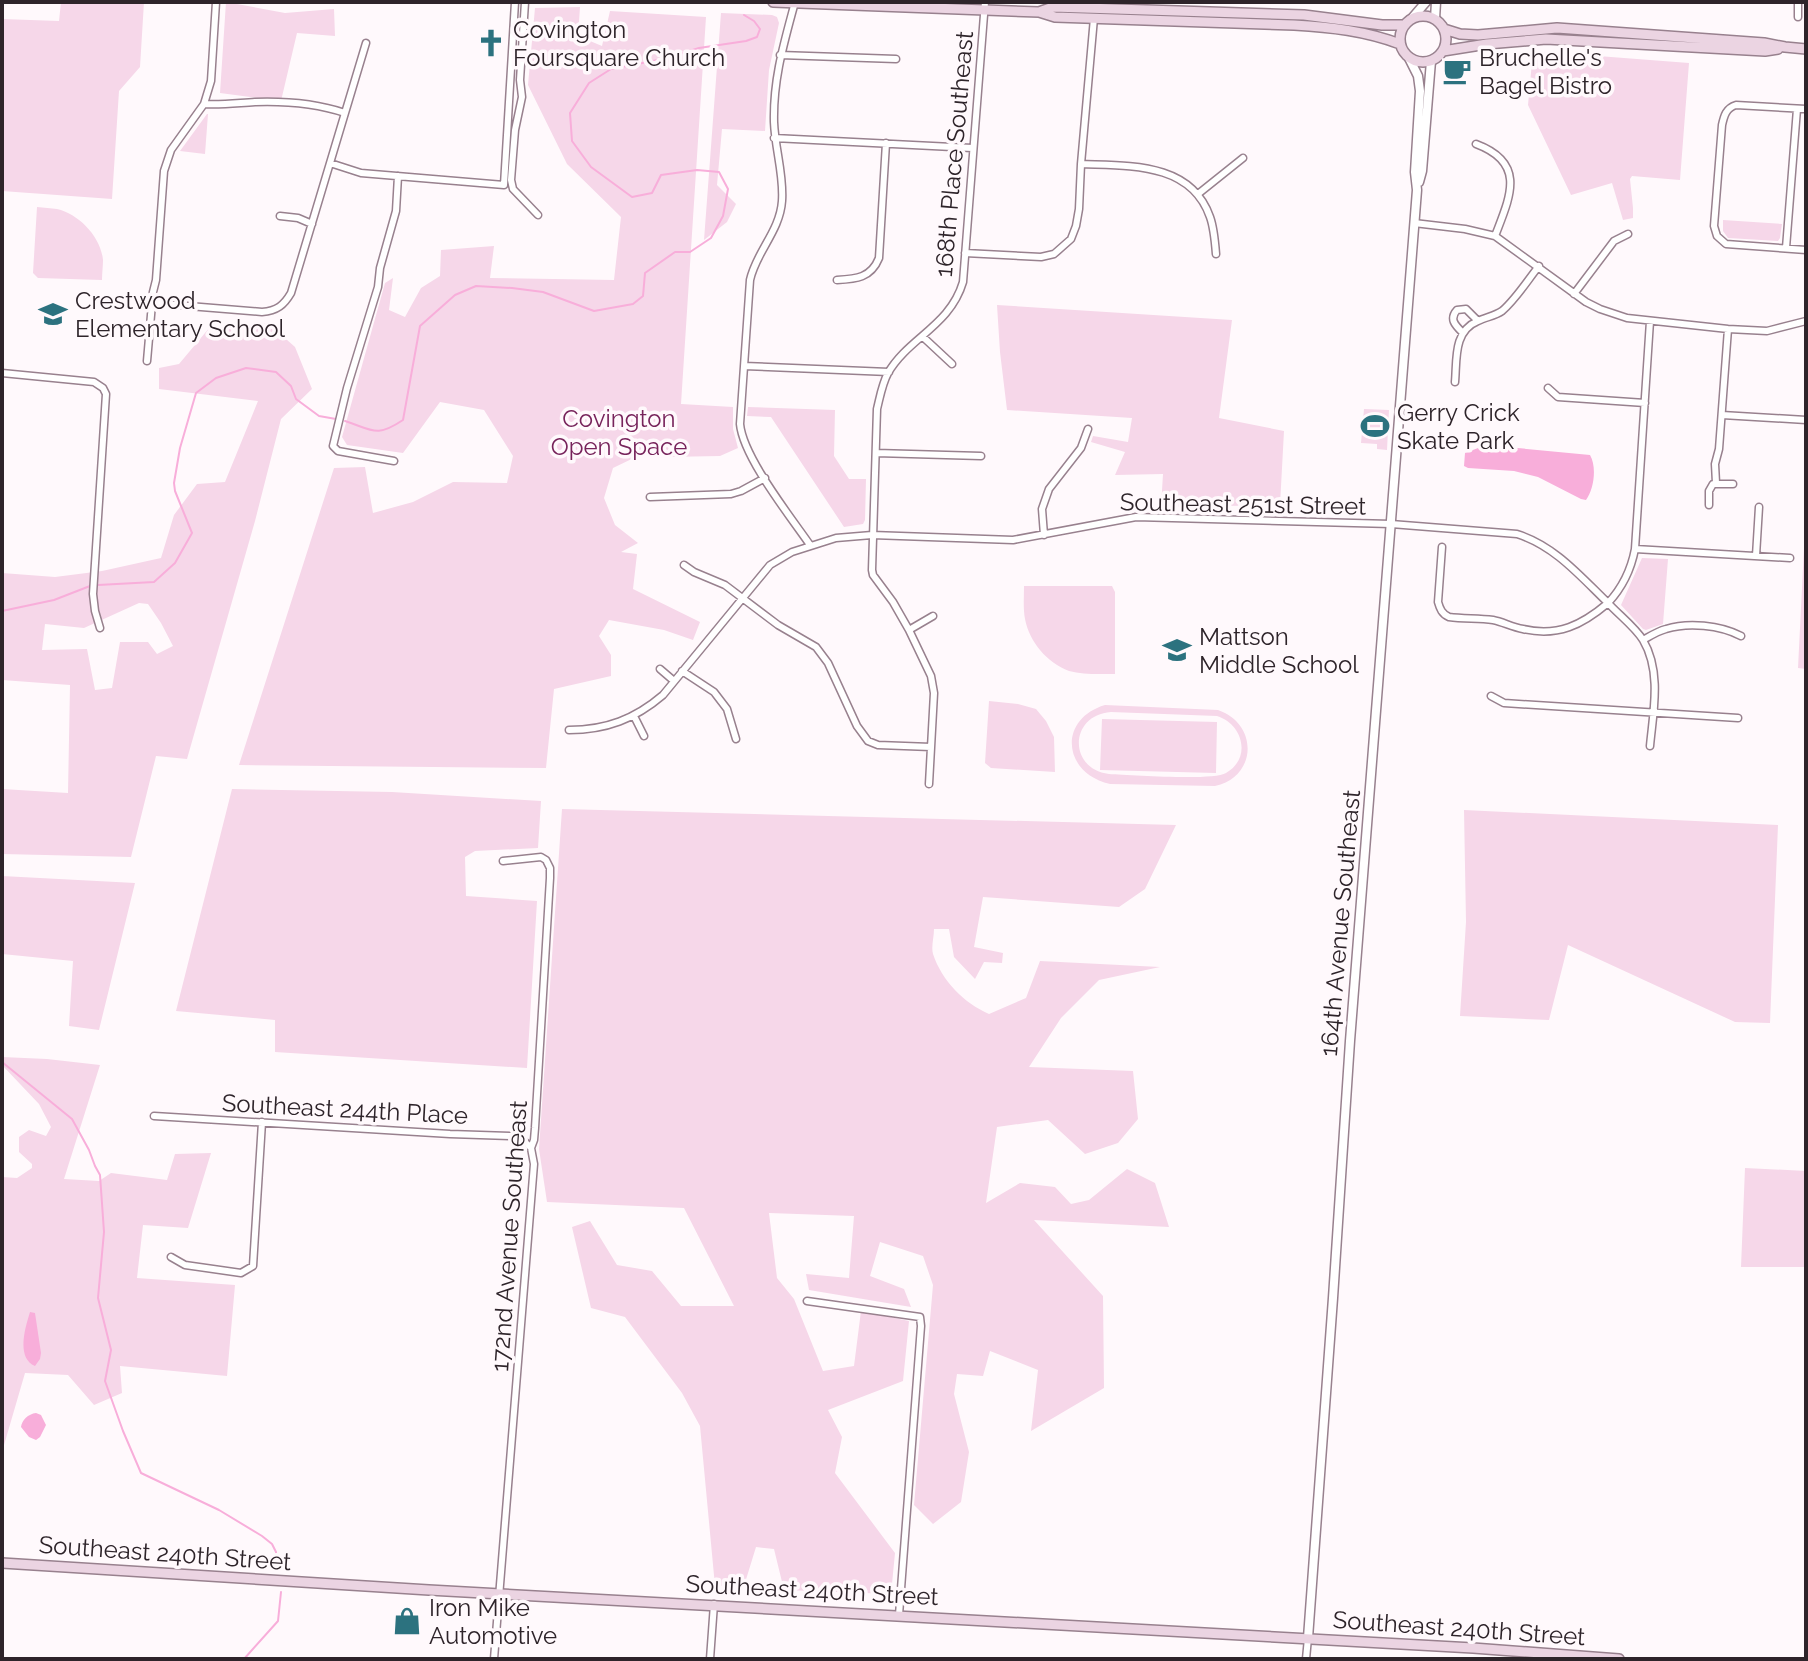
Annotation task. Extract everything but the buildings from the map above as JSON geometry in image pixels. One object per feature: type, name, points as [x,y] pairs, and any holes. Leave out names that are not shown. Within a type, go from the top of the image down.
[{"type":"main road","points":[[773,2],[984,6],[1039,12],[1055,17],[1259,23],[1333,28],[1400,44]]},
{"type":"main road","points":[[1039,12],[1053,7],[1270,13],[1404,25]]},
{"type":"main road","points":[[1259,23],[1270,13]]},
{"type":"main road","points":[[1444,29],[1446,44],[1438,57],[1431,61],[1409,58],[1400,44],[1404,25],[1421,15],[1435,19],[1444,29],[1460,34],[1557,28],[1764,43],[1806,49]]},
{"type":"main road","points":[[1443,51],[1546,39],[1765,51],[1785,47]]},
{"type":"main road","name":"Southeast 240th Street","points":[[2,1563],[1308,1638],[1619,1659]]},
{"type":"street","points":[[147,361],[164,171],[171,150],[204,104],[211,81],[216,2]]},
{"type":"street","points":[[330,163],[361,173],[504,185],[515,2]]},
{"type":"street","points":[[525,2],[520,80],[522,97],[515,130],[511,180],[513,189],[538,215]]},
{"type":"street","points":[[794,2],[774,93],[774,138],[782,181],[782,201],[777,223],[752,270],[740,432],[765,478],[810,545]]},
{"type":"street","points":[[1413,17],[1426,2]]},
{"type":"street","points":[[1435,19],[1436,2]]},
{"type":"street","points":[[1798,2],[1798,17]]},
{"type":"street","name":"168th Place Southeast","points":[[929,784],[933,683],[909,630],[873,575],[877,409],[889,372],[945,316],[960,291],[984,6]]},
{"type":"street","points":[[965,253],[1041,257],[1054,254],[1071,239],[1079,209],[1094,18]]},
{"type":"street","points":[[152,303],[262,312],[271,311],[286,302],[366,43]]},
{"type":"street","points":[[780,55],[896,59]]},
{"type":"street","name":"164th Avenue Southeast","points":[[1409,58],[1418,76],[1420,91],[1415,172],[1417,190]]},
{"type":"street","name":"164th Avenue Southeast","points":[[1306,1659],[1351,1027],[1414,223],[1422,171],[1431,61]]},
{"type":"street","points":[[204,104],[269,103],[326,107],[345,113]]},
{"type":"street","points":[[1806,109],[1736,105],[1726,112],[1722,125],[1714,226],[1720,240],[1729,245],[1806,250]]},
{"type":"street","points":[[1786,248],[1797,109]]},
{"type":"street","points":[[774,138],[972,148]]},
{"type":"street","points":[[837,280],[858,279],[872,270],[879,258],[886,143]]},
{"type":"street","points":[[1476,144],[1501,157],[1510,180],[1509,201],[1495,236]]},
{"type":"street","points":[[1198,194],[1243,158]]},
{"type":"street","points":[[1081,164],[1140,167],[1183,181],[1198,194],[1210,216],[1216,254]]},
{"type":"street","points":[[394,461],[338,451],[333,446],[378,287],[380,268],[396,211],[398,176]]},
{"type":"street","points":[[280,216],[298,218],[312,224]]},
{"type":"street","points":[[1414,223],[1495,236],[1574,294],[1613,315],[1686,325],[1767,331],[1806,321]]},
{"type":"street","points":[[1574,294],[1614,241],[1628,234]]},
{"type":"street","points":[[1455,382],[1462,332],[1469,325],[1503,310],[1539,266]]},
{"type":"street","points":[[1462,332],[1453,319],[1457,310],[1466,309],[1478,321]]},
{"type":"street","points":[[1442,547],[1438,602],[1440,610],[1449,617],[1491,620],[1536,632],[1563,629],[1590,618],[1608,603],[1628,573],[1635,549],[1650,321]]},
{"type":"street","points":[[1716,483],[1715,464],[1719,449],[1728,329]]},
{"type":"street","points":[[923,337],[952,364]]},
{"type":"street","points":[[744,366],[889,372]]},
{"type":"street","points":[[2,373],[94,382],[106,394],[93,594],[100,628]]},
{"type":"street","points":[[1548,388],[1558,397],[1645,403]]},
{"type":"street","points":[[1722,415],[1806,420]]},
{"type":"street","points":[[1044,535],[1042,509],[1049,489],[1081,448],[1088,429]]},
{"type":"street","points":[[876,453],[981,456]]},
{"type":"street","points":[[650,497],[731,494],[765,478]]},
{"type":"street","points":[[1709,505],[1710,488],[1716,483],[1733,484]]},
{"type":"street","points":[[1756,556],[1759,507]]},
{"type":"street","name":"Southeast 251st Street","points":[[634,716],[663,695],[770,565],[810,545],[836,538],[872,535],[1013,540],[1136,517],[1391,524],[1517,534],[1551,550],[1562,559],[1643,640]]},
{"type":"street","points":[[1635,549],[1790,558]]},
{"type":"street","points":[[684,565],[725,585],[778,625],[816,647],[828,663],[857,726],[868,741],[878,745],[931,747]]},
{"type":"street","points":[[909,630],[933,616]]},
{"type":"street","points":[[1447,628],[1449,617]]},
{"type":"street","points":[[1650,746],[1654,674],[1643,640],[1662,629],[1685,626],[1723,628],[1741,636]]},
{"type":"street","points":[[660,669],[674,681]]},
{"type":"street","points":[[682,671],[714,692],[727,709],[736,739]]},
{"type":"street","points":[[1491,696],[1504,703],[1738,718]]},
{"type":"street","points":[[569,730],[603,727],[634,716],[644,736]]},
{"type":"street","name":"172nd Avenue Southeast","points":[[494,1659],[534,1164],[531,1148],[535,1128],[550,868],[541,857],[503,861]]},
{"type":"street","name":"Southeast 244th Place","points":[[154,1116],[510,1136],[522,1139],[531,1148]]},
{"type":"street","points":[[171,1257],[185,1265],[241,1273],[253,1266],[262,1122]]},
{"type":"street","points":[[807,1301],[920,1317],[899,1615]]},
{"type":"street","points":[[710,1659],[714,1604]]},
{"type":"green space","points":[[61,2],[144,2],[140,67],[119,91],[112,199],[2,191],[2,19],[59,21]]},
{"type":"green space","points":[[226,2],[285,13],[334,9],[335,36],[297,33],[281,101],[220,93]]},
{"type":"green space","points":[[580,7],[578,36],[602,46],[610,11],[706,17],[681,404],[733,407],[733,429],[738,448],[720,456],[642,454],[613,468],[604,498],[615,525],[638,543],[621,552],[637,554],[633,589],[700,622],[693,640],[664,630],[609,620],[599,636],[611,655],[611,676],[554,689],[546,768],[239,765],[334,468],[365,467],[373,513],[413,502],[453,482],[507,483],[513,456],[484,410],[440,402],[403,453],[347,445],[342,437],[385,283],[393,278],[389,310],[405,317],[421,288],[440,276],[441,250],[494,246],[490,278],[614,280],[621,217],[567,164],[528,85],[535,8]]},
{"type":"green space","points":[[721,13],[772,15],[777,17],[779,23],[769,70],[765,131],[722,129],[717,185],[736,204],[727,222],[704,240]]},
{"type":"green space","points":[[1533,51],[1689,63],[1680,180],[1632,176],[1633,218],[1623,220],[1612,183],[1571,195],[1528,105]]},
{"type":"green space","points":[[207,114],[205,154],[180,151]]},
{"type":"green space","points":[[37,207],[65,212],[88,228],[101,251],[102,280],[38,278],[33,273]]},
{"type":"green space","points":[[1723,220],[1782,224],[1780,238],[1778,241],[1728,238],[1723,231]]},
{"type":"green space","points":[[997,305],[1232,320],[1219,418],[1284,431],[1280,505],[1161,507],[1163,474],[1115,475],[1125,452],[1091,442],[1093,436],[1128,442],[1132,418],[1007,410]]},
{"type":"green space","points":[[268,323],[295,347],[312,389],[281,419],[187,759],[156,756],[131,857],[2,854],[2,789],[68,793],[70,685],[2,680],[2,573],[55,577],[161,558],[174,515],[197,484],[225,482],[258,401],[159,389],[159,368],[179,364],[210,327]],"holes":[[[139,603],[148,604],[173,646],[157,654],[148,642],[120,642],[112,688],[95,690],[87,649],[42,650],[45,624],[84,628]]]},
{"type":"green space","name":"Covington Open Space","points":[[748,407],[835,410],[834,456],[849,479],[866,479],[863,524],[844,527],[771,417],[747,416]]},
{"type":"green space","name":"Gerry Crick Skate Park","points":[[1364,409],[1389,410],[1387,450],[1377,449],[1377,444],[1361,443]]},
{"type":"green space","points":[[1806,508],[1806,669],[1798,668]]},
{"type":"green space","points":[[1642,558],[1668,559],[1663,624],[1646,630],[1621,605]]},
{"type":"green space","points":[[1024,586],[1112,586],[1115,592],[1115,674],[1069,671],[1046,657],[1027,627]]},
{"type":"green space","points":[[989,701],[1036,709],[1054,737],[1055,772],[991,768],[985,763]]},
{"type":"green space","points":[[1105,705],[1218,710],[1241,727],[1248,750],[1245,762],[1229,781],[1215,786],[1110,784],[1094,778],[1082,769],[1075,758],[1073,733],[1090,712]],"holes":[[[1111,712],[1217,716],[1233,726],[1241,742],[1239,759],[1226,773],[1205,777],[1109,774],[1086,763],[1081,753],[1081,732],[1087,722],[1097,715]]]},
{"type":"green space","points":[[1102,719],[1217,722],[1216,773],[1100,770]]},
{"type":"green space","points":[[232,789],[392,792],[541,801],[538,848],[475,851],[465,857],[466,896],[537,901],[527,1068],[275,1052],[275,1020],[176,1011]]},
{"type":"green space","points":[[562,809],[1176,825],[1145,889],[1119,907],[983,897],[974,947],[1003,953],[1002,963],[984,962],[975,979],[954,957],[949,929],[934,929],[932,951],[942,973],[971,1004],[989,1014],[1026,998],[1040,961],[1160,967],[1099,980],[1061,1018],[1029,1067],[1133,1071],[1138,1119],[1118,1143],[1085,1154],[1048,1120],[997,1127],[986,1203],[1020,1183],[1055,1187],[1071,1204],[1089,1200],[1127,1169],[1155,1183],[1169,1227],[1034,1220],[1103,1296],[1104,1388],[1031,1431],[1038,1370],[990,1351],[983,1376],[957,1374],[954,1394],[969,1452],[961,1502],[933,1524],[914,1505],[933,1285],[923,1256],[880,1242],[870,1276],[904,1289],[911,1307],[809,1290],[806,1274],[849,1278],[854,1216],[769,1213],[777,1278],[794,1299],[823,1371],[854,1366],[861,1311],[909,1321],[903,1381],[828,1410],[842,1437],[835,1473],[895,1553],[891,1594],[784,1590],[774,1549],[756,1547],[744,1586],[715,1586],[700,1426],[682,1393],[625,1317],[591,1308],[572,1227],[590,1221],[617,1265],[652,1271],[681,1306],[734,1306],[684,1208],[547,1202],[539,1149]]},
{"type":"green space","points":[[1464,810],[1778,825],[1770,1023],[1735,1022],[1568,945],[1549,1020],[1460,1016],[1466,922]]},
{"type":"green space","points":[[2,876],[135,883],[99,1030],[69,1026],[73,961],[2,954]]},
{"type":"green space","points":[[2,1057],[100,1065],[64,1179],[99,1181],[111,1173],[167,1180],[175,1154],[211,1153],[188,1228],[143,1225],[137,1278],[235,1285],[227,1376],[120,1366],[122,1393],[94,1405],[68,1375],[25,1373],[2,1452],[2,1177],[17,1178],[32,1168],[32,1164],[19,1152],[19,1137],[29,1130],[46,1136],[51,1127],[39,1104],[2,1065]]},
{"type":"green space","points":[[1745,1168],[1806,1171],[1806,1267],[1741,1267]]},
{"type":"shaded area","points":[[1486,445],[1590,455],[1594,472],[1589,495],[1586,500],[1581,499],[1538,477],[1514,471],[1464,466],[1465,453]]},
{"type":"shaded area","points":[[30,1312],[35,1313],[41,1353],[35,1366],[29,1362],[24,1350],[24,1334]]},
{"type":"shaded area","points":[[36,1413],[41,1415],[46,1425],[36,1440],[21,1427],[26,1418]]},
{"type":"waterway","points":[[345,421],[380,431],[403,420],[420,326],[455,295],[476,286],[543,292],[594,311],[633,304],[643,296],[645,273],[675,252],[690,252],[711,238],[723,216],[728,189],[719,172],[697,170],[661,175],[652,193],[632,197],[591,167],[572,141],[570,113],[589,83],[611,69],[757,37],[760,29],[744,15]]},
{"type":"waterway","points":[[98,585],[154,582],[175,563],[192,533],[175,491],[180,448],[196,393],[216,378],[246,368],[276,372],[291,386],[296,399],[319,416],[336,419]]},
{"type":"waterway","points":[[2,611],[54,600],[90,586]]},
{"type":"waterway","points":[[2,1062],[72,1119],[100,1175],[104,1232],[98,1298],[111,1350],[105,1381],[141,1473],[219,1510],[262,1536],[276,1552],[277,1571]]},
{"type":"waterway","points":[[244,1659],[278,1621],[281,1592]]},
{"type":"place","name":"Covington Foursquare Church","points":[[491,43]]},
{"type":"place","name":"Bruchelle's Bagel Bistro","points":[[1457,71]]},
{"type":"place","name":"Crestwood Elementary School","points":[[53,314]]},
{"type":"place","name":"Gerry Crick Skate Park","points":[[1375,426]]},
{"type":"place","name":"Mattson Middle School","points":[[1177,650]]},
{"type":"place","name":"Iron Mike Automotive","points":[[407,1621]]}]
